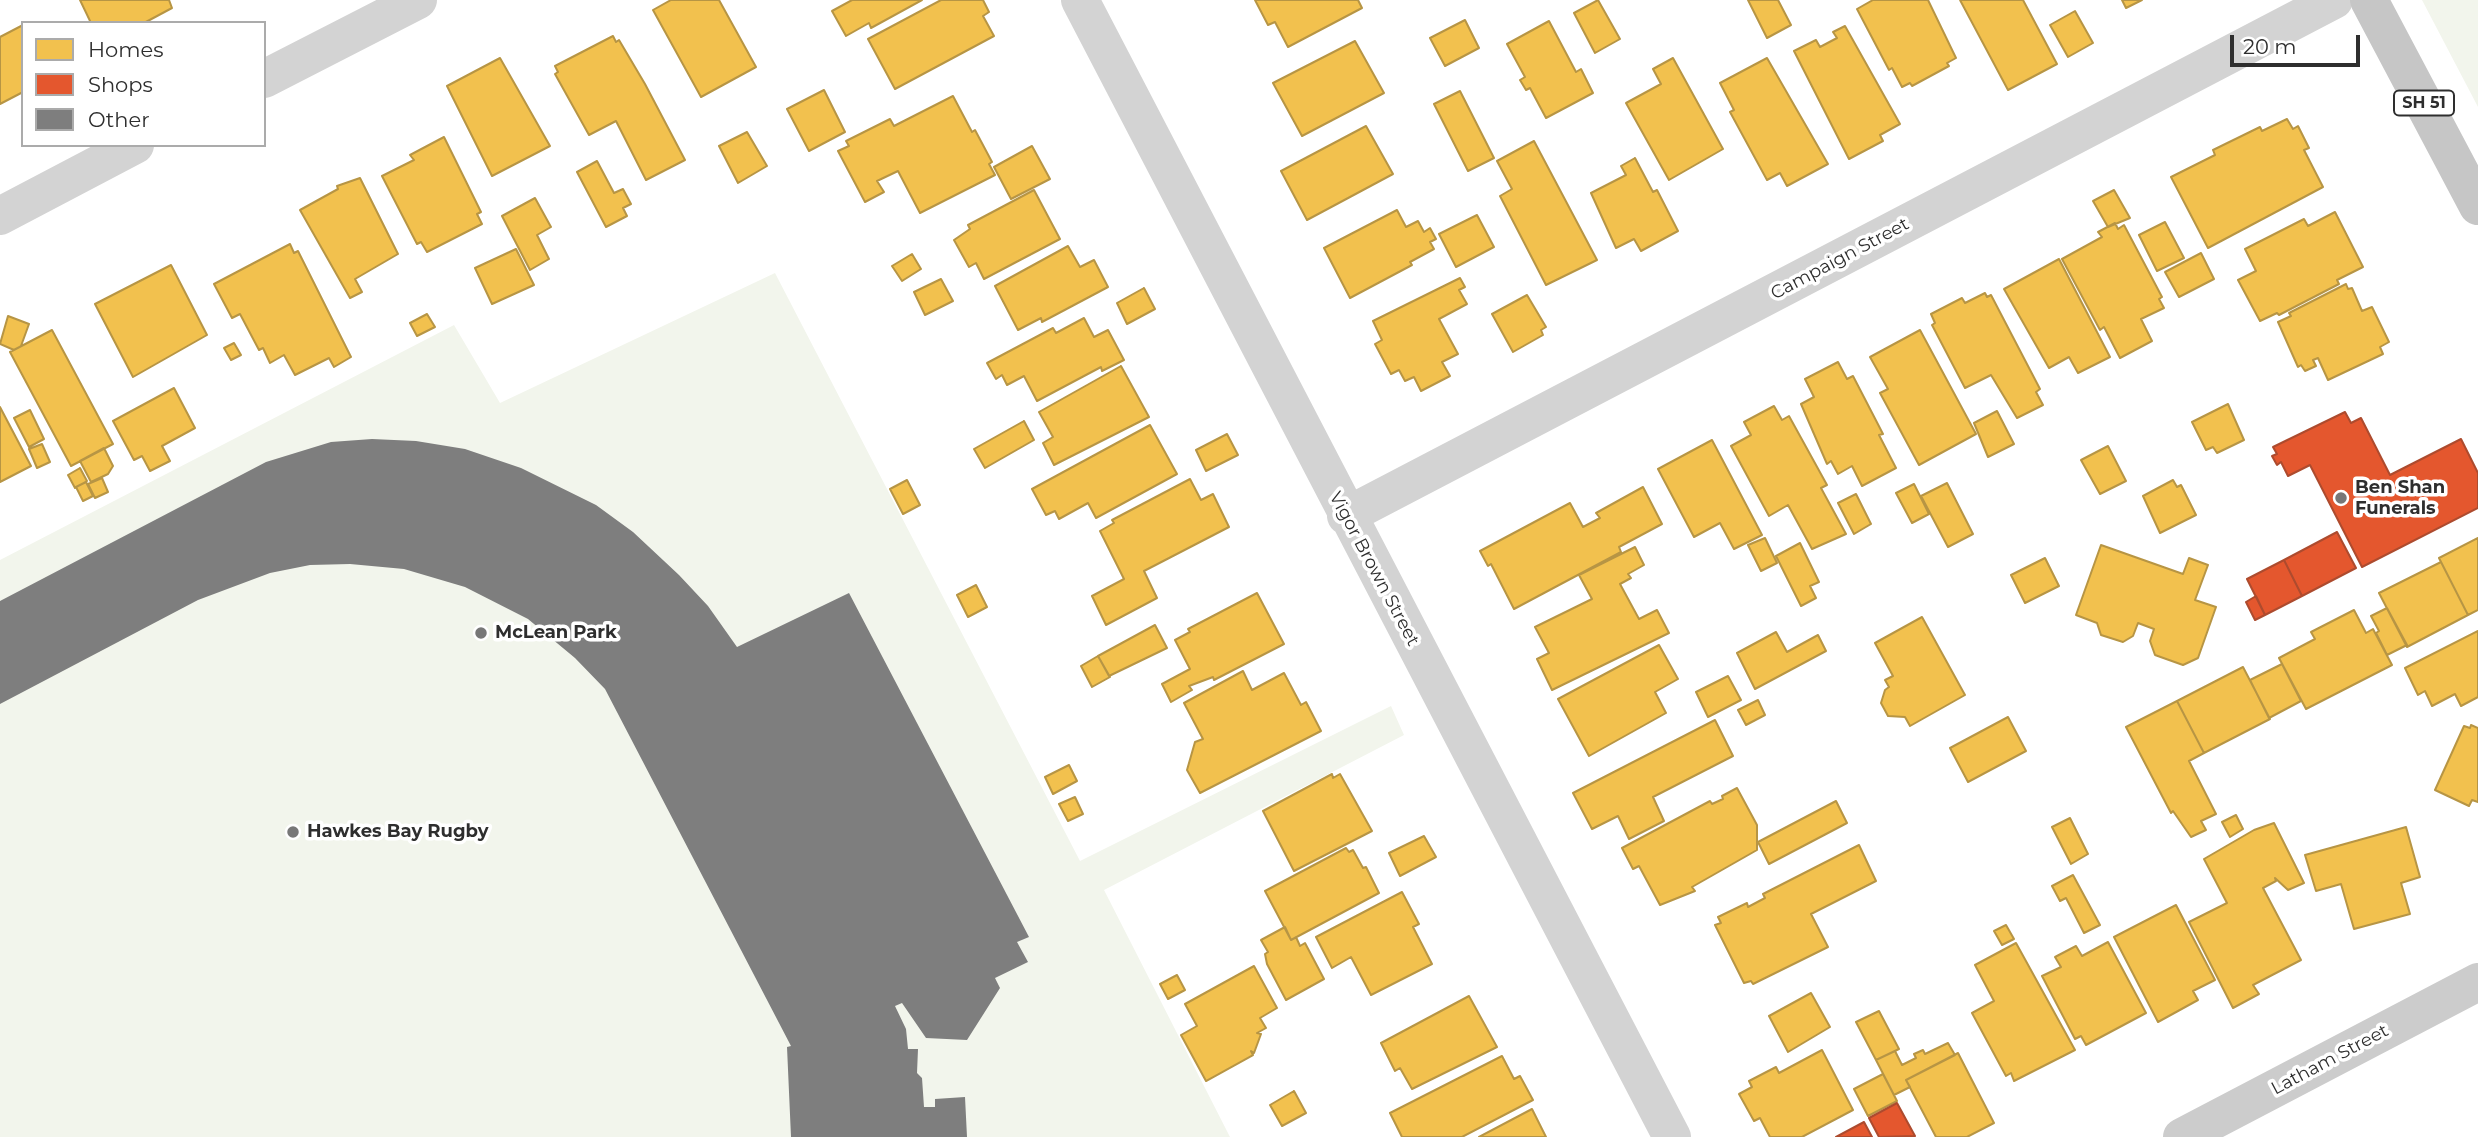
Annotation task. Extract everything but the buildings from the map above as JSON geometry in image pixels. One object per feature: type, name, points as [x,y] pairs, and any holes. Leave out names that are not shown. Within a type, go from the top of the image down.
[{"type":"main road","name":"SH 51","points":[[2369,0],[2478,206]]},
{"type":"main road","name":"Latham Street","points":[[2182,1137],[2478,982]]},
{"type":"street","points":[[266,78],[418,0]]},
{"type":"street","name":"Vigor Brown Street","points":[[1080,0],[1346,516],[1672,1137]]},
{"type":"street","name":"Campaign Street","points":[[1346,516],[2334,0]]},
{"type":"street","points":[[0,216],[131,147]]},
{"type":"shaded area","points":[[2422,0],[2478,0],[2478,107]]},
{"type":"shaded area","name":"McLean Park","points":[[775,273],[1080,861],[1391,706],[1404,735],[1104,890],[1230,1137],[0,1137],[0,560],[454,325],[500,403]]},
{"type":"place","name":"Ben Shan Funerals","points":[[2341,498]]},
{"type":"place","name":"McLean Park","points":[[481,633]]},
{"type":"place","name":"Hawkes Bay Rugby","points":[[293,832]]}]
